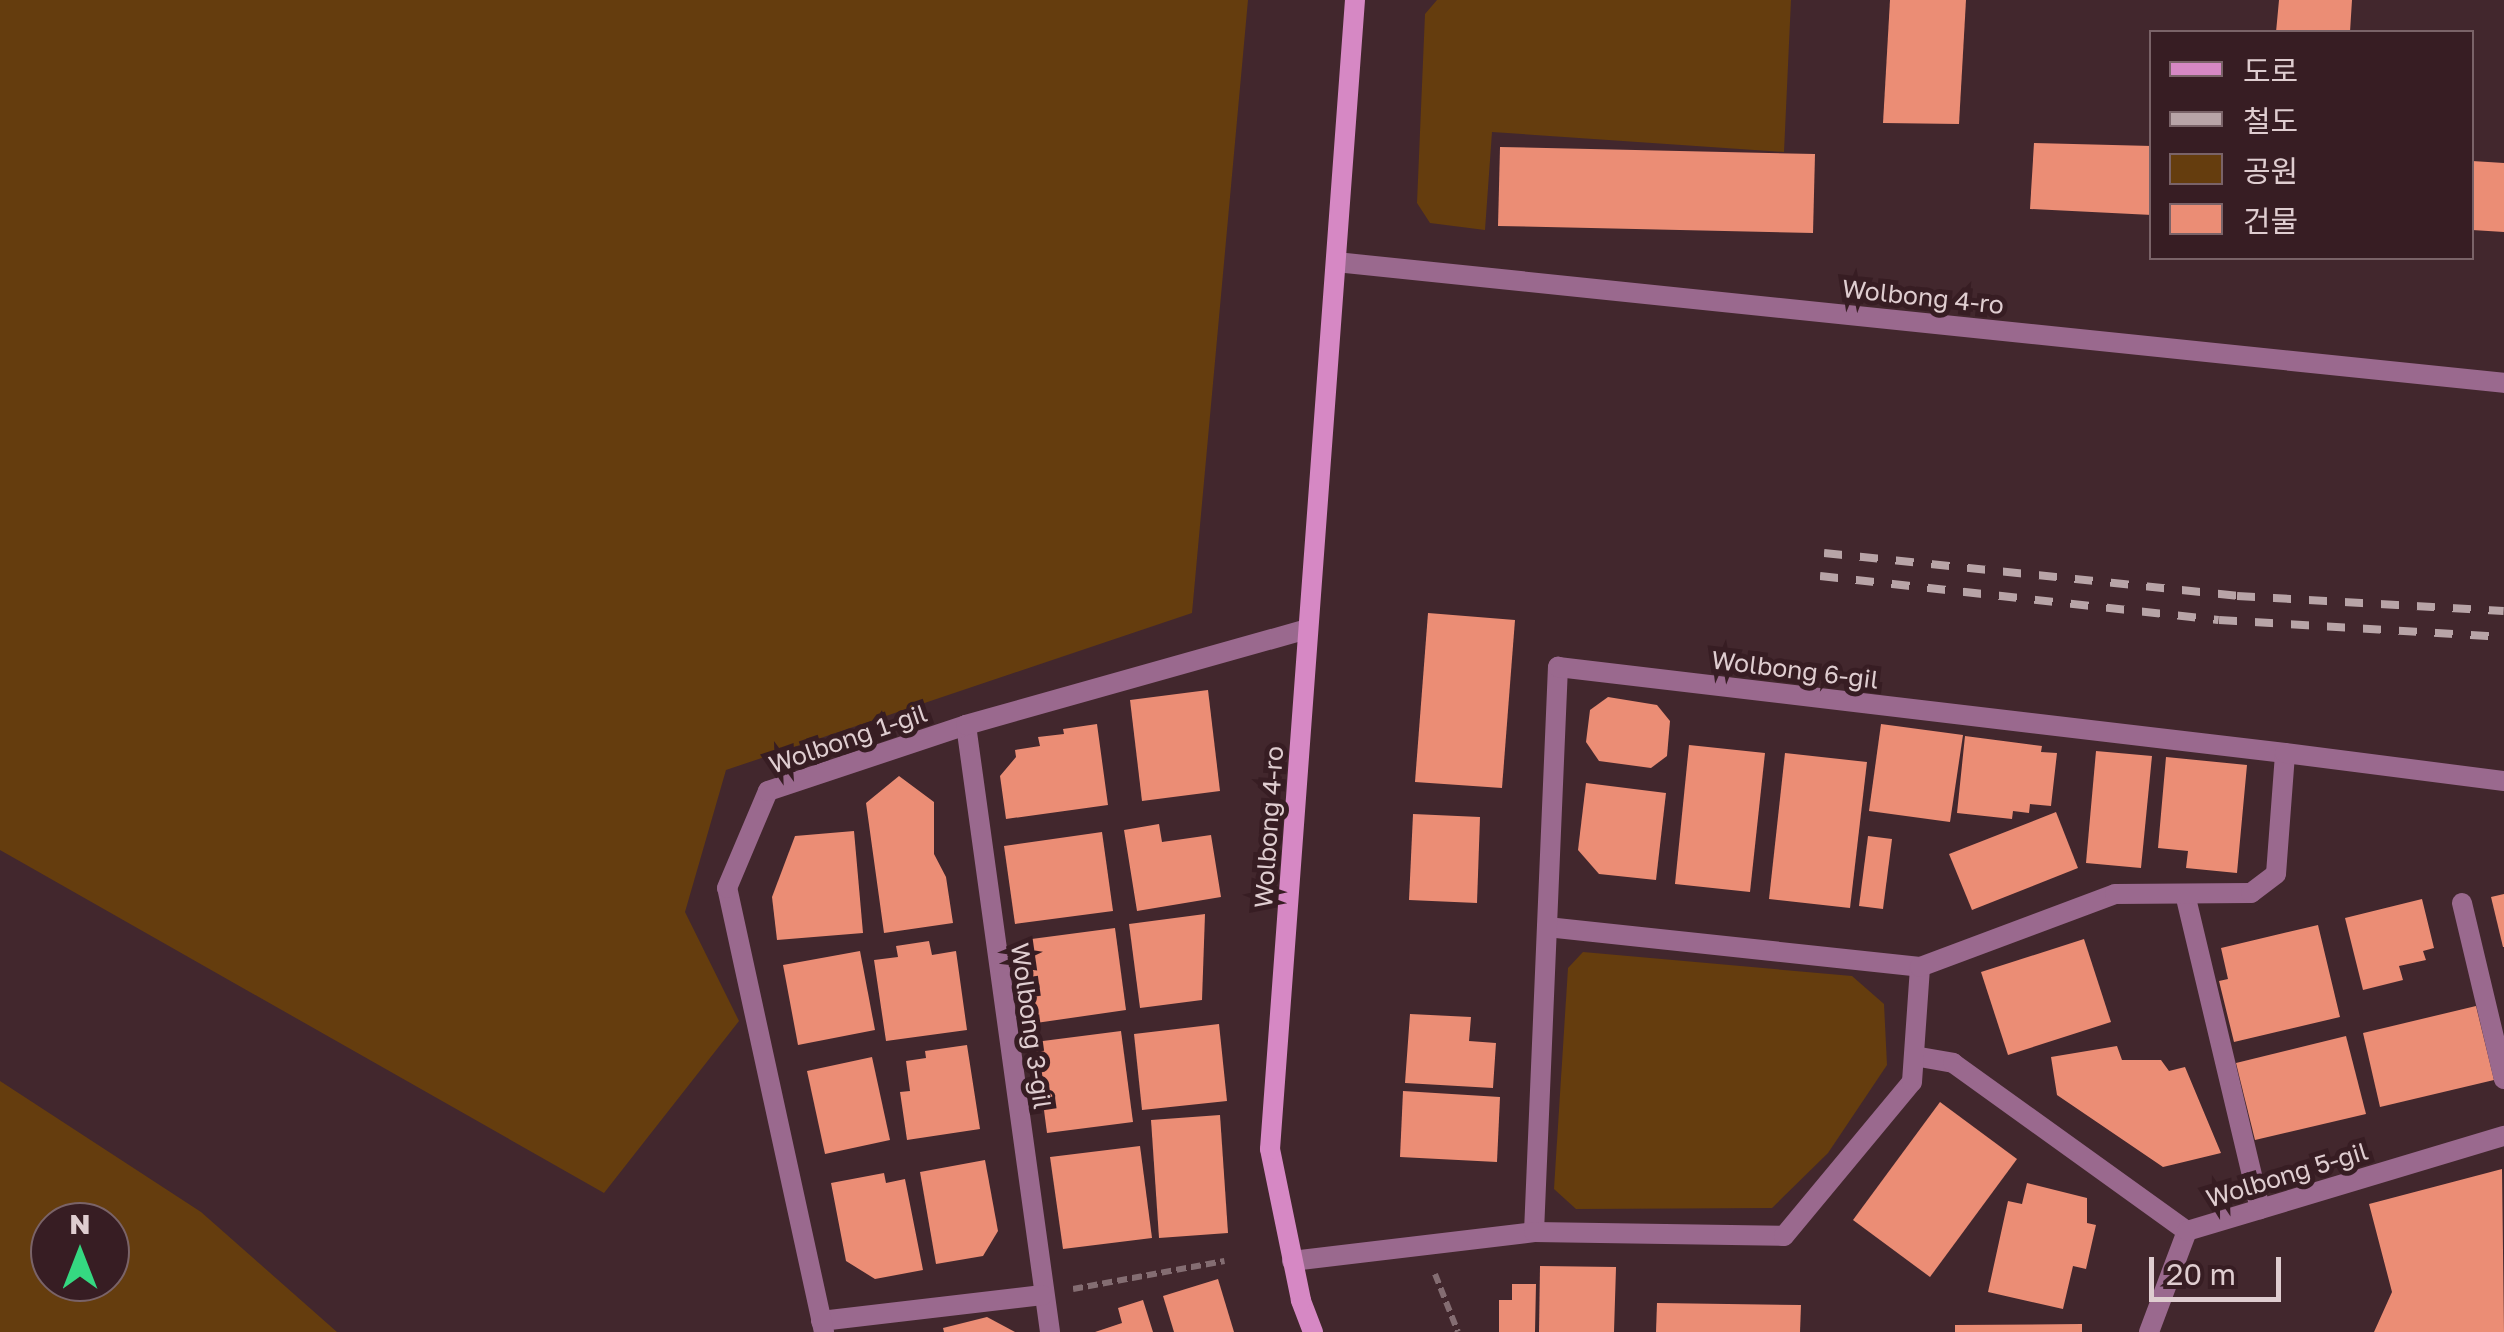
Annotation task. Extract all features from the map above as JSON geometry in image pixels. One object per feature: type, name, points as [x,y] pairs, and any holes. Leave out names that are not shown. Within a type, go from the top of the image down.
[{"type":"street","name":"Wolbong 4-ro","points":[[1313,1332],[1292,1260],[1270,1148],[1355,0]]},
{"type":"street","name":"Wolbong 4-ro","points":[[1336,262],[2504,382]]},
{"type":"street","name":"Wolbong 1-gil","points":[[823,1327],[727,888],[768,790],[966,725],[1308,629]]},
{"type":"street","name":"Wolbong 6-gil","points":[[1534,1232],[1558,667],[2504,781]]},
{"type":"street","name":"Wolbong 3-gil","points":[[966,725],[1050,1332]]},
{"type":"street","points":[[1547,927],[1920,967],[2114,894],[2251,893],[2276,874],[2285,753]]},
{"type":"street","points":[[2186,894],[2260,1209]]},
{"type":"street","points":[[2462,903],[2504,1079]]},
{"type":"street","points":[[1292,1260],[1534,1232],[1784,1236],[1912,1082],[1920,967]]},
{"type":"street","points":[[1914,1056],[1953,1063],[2187,1231]]},
{"type":"street","name":"Wolbong 5-gil","points":[[2149,1332],[2187,1231],[2504,1136]]},
{"type":"street","points":[[823,1327],[1042,1295]]},
{"type":"path","points":[[1426,1244],[1439,1290],[1458,1332]]},
{"type":"path","points":[[1042,1295],[1224,1260]]},
{"type":"green space","points":[[0,0],[1248,0],[1192,613],[726,770],[685,912],[739,1021],[604,1193],[0,850]]},
{"type":"green space","points":[[1437,0],[1791,0],[1784,152],[1492,132],[1485,230],[1430,223],[1417,203],[1425,14]]},
{"type":"green space","points":[[1583,952],[1852,976],[1884,1004],[1887,1065],[1828,1153],[1772,1208],[1576,1209],[1554,1189],[1568,968]]},
{"type":"green space","points":[[0,1081],[201,1212],[337,1332],[0,1332]]},
{"type":"building","points":[[1890,0],[1966,0],[1959,124],[1883,123]]},
{"type":"building","points":[[2279,0],[2352,0],[2350,30],[2276,30]]},
{"type":"building","points":[[2034,143],[2149,146],[2149,215],[2030,209]]},
{"type":"building","points":[[1500,147],[1815,154],[1813,233],[1498,226]]},
{"type":"building","points":[[2474,161],[2504,163],[2504,232],[2474,230]]},
{"type":"building","points":[[1428,613],[1515,620],[1502,788],[1415,782]]},
{"type":"building","points":[[1208,690],[1220,791],[1142,801],[1130,700]]},
{"type":"building","points":[[1608,697],[1657,705],[1670,721],[1667,756],[1651,768],[1599,761],[1586,742],[1590,710]]},
{"type":"building","points":[[1097,724],[1108,805],[1006,819],[1000,776],[1016,757],[1015,750],[1040,746],[1038,737],[1064,734],[1063,729]]},
{"type":"building","points":[[1881,724],[1963,735],[1950,822],[1869,811]]},
{"type":"building","points":[[1965,736],[2042,746],[2041,752],[2057,753],[2051,806],[2030,804],[2029,813],[2013,811],[2012,819],[1957,813]]},
{"type":"building","points":[[1689,745],[1765,753],[1750,892],[1675,884]]},
{"type":"building","points":[[2096,751],[2152,756],[2141,868],[2086,863]]},
{"type":"building","points":[[1785,753],[1867,762],[1850,908],[1769,899]]},
{"type":"building","points":[[2166,757],[2247,765],[2237,873],[2186,868],[2188,851],[2158,848]]},
{"type":"building","points":[[899,776],[934,802],[934,854],[946,877],[953,923],[884,933],[866,803]]},
{"type":"building","points":[[1586,783],[1666,793],[1656,880],[1599,874],[1578,850]]},
{"type":"building","points":[[2056,812],[2078,868],[1972,910],[1949,854]]},
{"type":"building","points":[[1413,814],[1480,817],[1477,903],[1409,900]]},
{"type":"building","points":[[1159,824],[1162,842],[1211,835],[1221,897],[1137,911],[1124,830]]},
{"type":"building","points":[[854,831],[863,933],[777,940],[772,897],[795,836]]},
{"type":"building","points":[[1102,832],[1113,911],[1015,924],[1004,846]]},
{"type":"building","points":[[1868,836],[1892,839],[1883,909],[1859,906]]},
{"type":"building","points":[[2504,894],[2504,947],[2503,947],[2491,897]]},
{"type":"building","points":[[2422,899],[2434,948],[2423,951],[2426,960],[2399,966],[2403,980],[2363,990],[2345,918]]},
{"type":"building","points":[[1205,914],[1202,1000],[1140,1008],[1129,924]]},
{"type":"building","points":[[2318,925],[2340,1017],[2234,1042],[2219,981],[2228,979],[2221,948]]},
{"type":"building","points":[[1115,928],[1126,1010],[1036,1023],[1024,940]]},
{"type":"building","points":[[2084,939],[2111,1022],[2008,1055],[1981,972]]},
{"type":"building","points":[[929,941],[932,955],[956,951],[967,1030],[886,1041],[874,960],[898,957],[896,946]]},
{"type":"building","points":[[860,951],[875,1030],[798,1045],[783,965]]},
{"type":"building","points":[[2476,1006],[2494,1080],[2380,1107],[2363,1033]]},
{"type":"building","points":[[1410,1014],[1471,1017],[1469,1041],[1496,1043],[1493,1088],[1405,1083]]},
{"type":"building","points":[[1219,1024],[1227,1101],[1142,1110],[1134,1034]]},
{"type":"building","points":[[1121,1031],[1133,1122],[1047,1133],[1035,1042]]},
{"type":"building","points":[[2346,1036],[2366,1114],[2255,1140],[2236,1063]]},
{"type":"building","points":[[967,1045],[980,1129],[907,1140],[900,1092],[910,1091],[906,1061],[926,1058],[925,1051]]},
{"type":"building","points":[[2117,1046],[2122,1060],[2161,1060],[2169,1071],[2185,1067],[2221,1153],[2163,1167],[2057,1095],[2051,1057]]},
{"type":"building","points":[[872,1057],[890,1140],[825,1154],[807,1071]]},
{"type":"building","points":[[1403,1091],[1500,1097],[1497,1162],[1400,1157]]},
{"type":"building","points":[[1940,1102],[2017,1159],[1930,1277],[1853,1220]]},
{"type":"building","points":[[1220,1115],[1228,1233],[1159,1238],[1151,1120]]},
{"type":"building","points":[[1140,1146],[1152,1238],[1063,1249],[1050,1157]]},
{"type":"building","points":[[985,1160],[998,1231],[983,1256],[936,1264],[920,1172]]},
{"type":"building","points":[[2502,1169],[2504,1332],[2374,1332],[2392,1292],[2369,1204]]},
{"type":"building","points":[[884,1173],[886,1183],[905,1179],[923,1270],[875,1279],[846,1261],[831,1183]]},
{"type":"building","points":[[2027,1183],[2087,1198],[2087,1223],[2096,1225],[2086,1269],[2073,1266],[2063,1309],[1988,1292],[2008,1201],[2022,1204]]},
{"type":"building","points":[[1540,1266],[1616,1267],[1614,1332],[1539,1332]]},
{"type":"building","points":[[1218,1279],[1234,1332],[1174,1332],[1163,1296]]},
{"type":"building","points":[[1512,1284],[1536,1284],[1535,1332],[1499,1332],[1499,1300],[1512,1300]]},
{"type":"building","points":[[1143,1300],[1153,1332],[1095,1332],[1122,1323],[1118,1308]]},
{"type":"building","points":[[1657,1303],[1801,1305],[1800,1332],[1656,1332]]},
{"type":"building","points":[[987,1317],[1015,1332],[944,1332],[943,1328]]},
{"type":"building","points":[[2082,1324],[2082,1332],[1955,1332],[1955,1325]]},
{"type":"railway","points":[[1824,553],[2237,596],[2504,611]]},
{"type":"railway","points":[[1820,576],[2219,620],[2504,637]]}]
